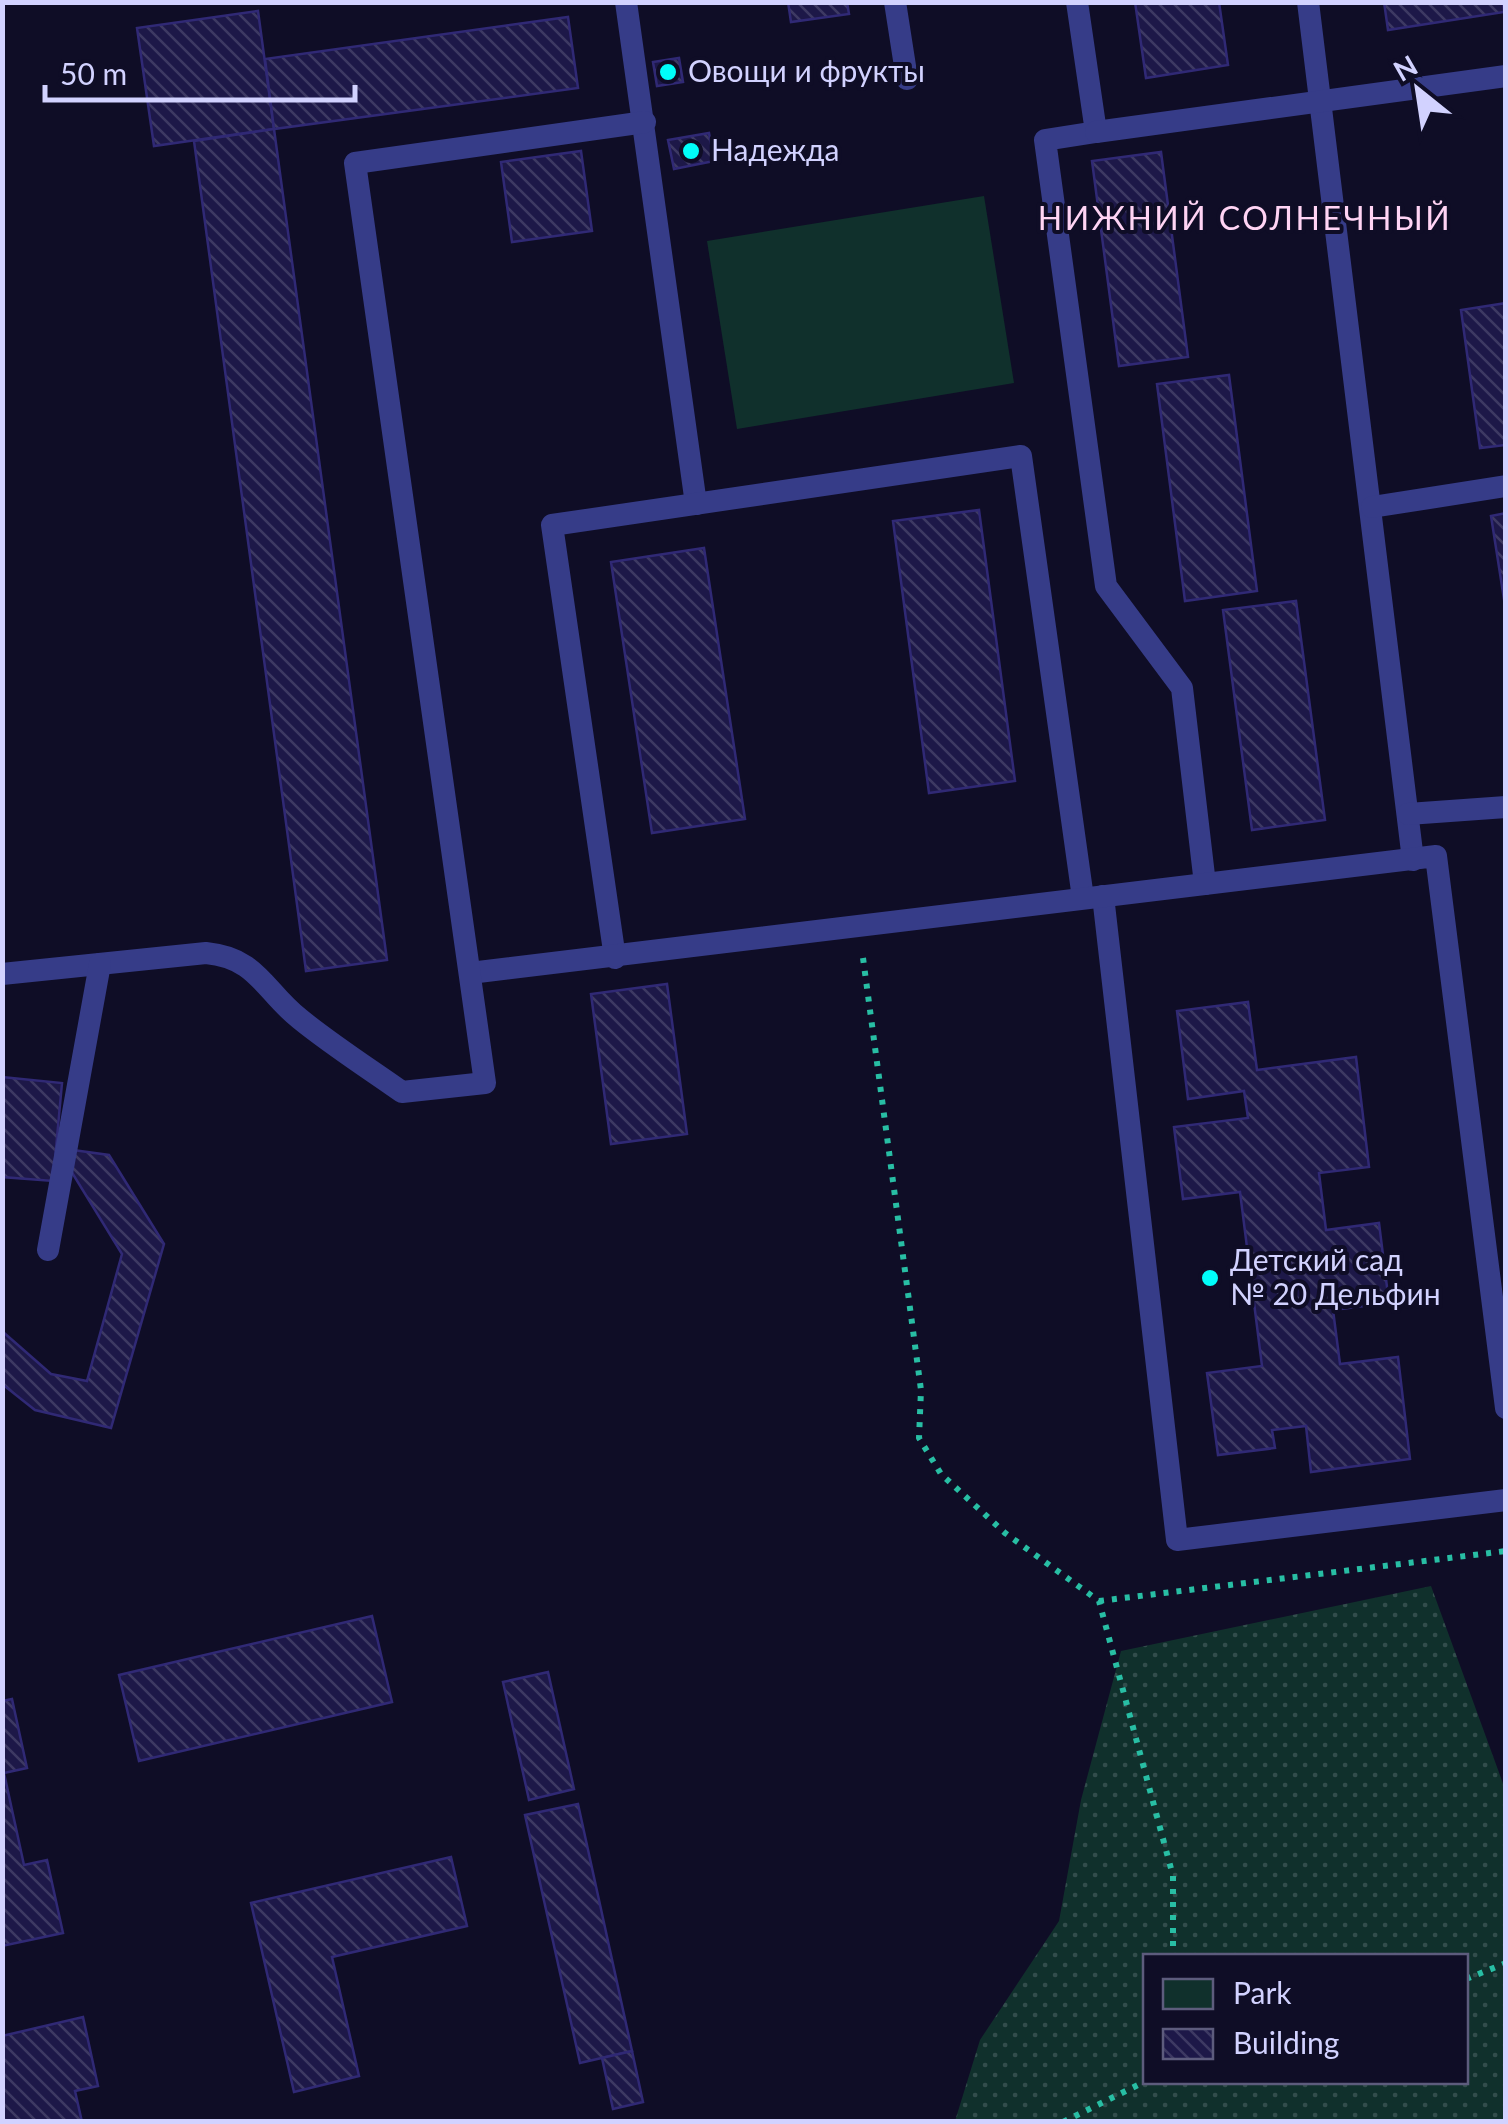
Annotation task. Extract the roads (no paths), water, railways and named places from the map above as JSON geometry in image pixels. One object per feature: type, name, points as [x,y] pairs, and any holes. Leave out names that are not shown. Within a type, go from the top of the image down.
[{"type":"lane","points":[[626,2],[696,504]]},
{"type":"lane","points":[[895,2],[907,79]]},
{"type":"lane","points":[[1077,2],[1096,132]]},
{"type":"lane","points":[[1308,2],[1413,860]]},
{"type":"lane","points":[[1205,884],[1182,688],[1106,586],[1045,140],[1506,76]]},
{"type":"lane","points":[[2,974],[206,953],[234,959],[261,976],[303,1022],[402,1092],[485,1083],[356,162],[644,122]]},
{"type":"lane","points":[[614,958],[552,525],[1020,456],[1093,897],[1177,1540],[1506,1500]]},
{"type":"lane","points":[[1372,507],[1506,486]]},
{"type":"lane","points":[[1408,814],[1506,807]]},
{"type":"lane","points":[[470,973],[1436,856],[1506,1408]]},
{"type":"lane","points":[[48,1250],[100,964]]},
{"type":"place","name":"Овощи и фрукты","points":[[668,72]]},
{"type":"place","name":"Надежда","points":[[691,151]]},
{"type":"place","name":"Детский сад № 20 Дельфин","points":[[1210,1278]]},
{"type":"district","name":"НИЖНИЙ СОЛНЕЧНЫЙ","points":[[1245,219]]}]
